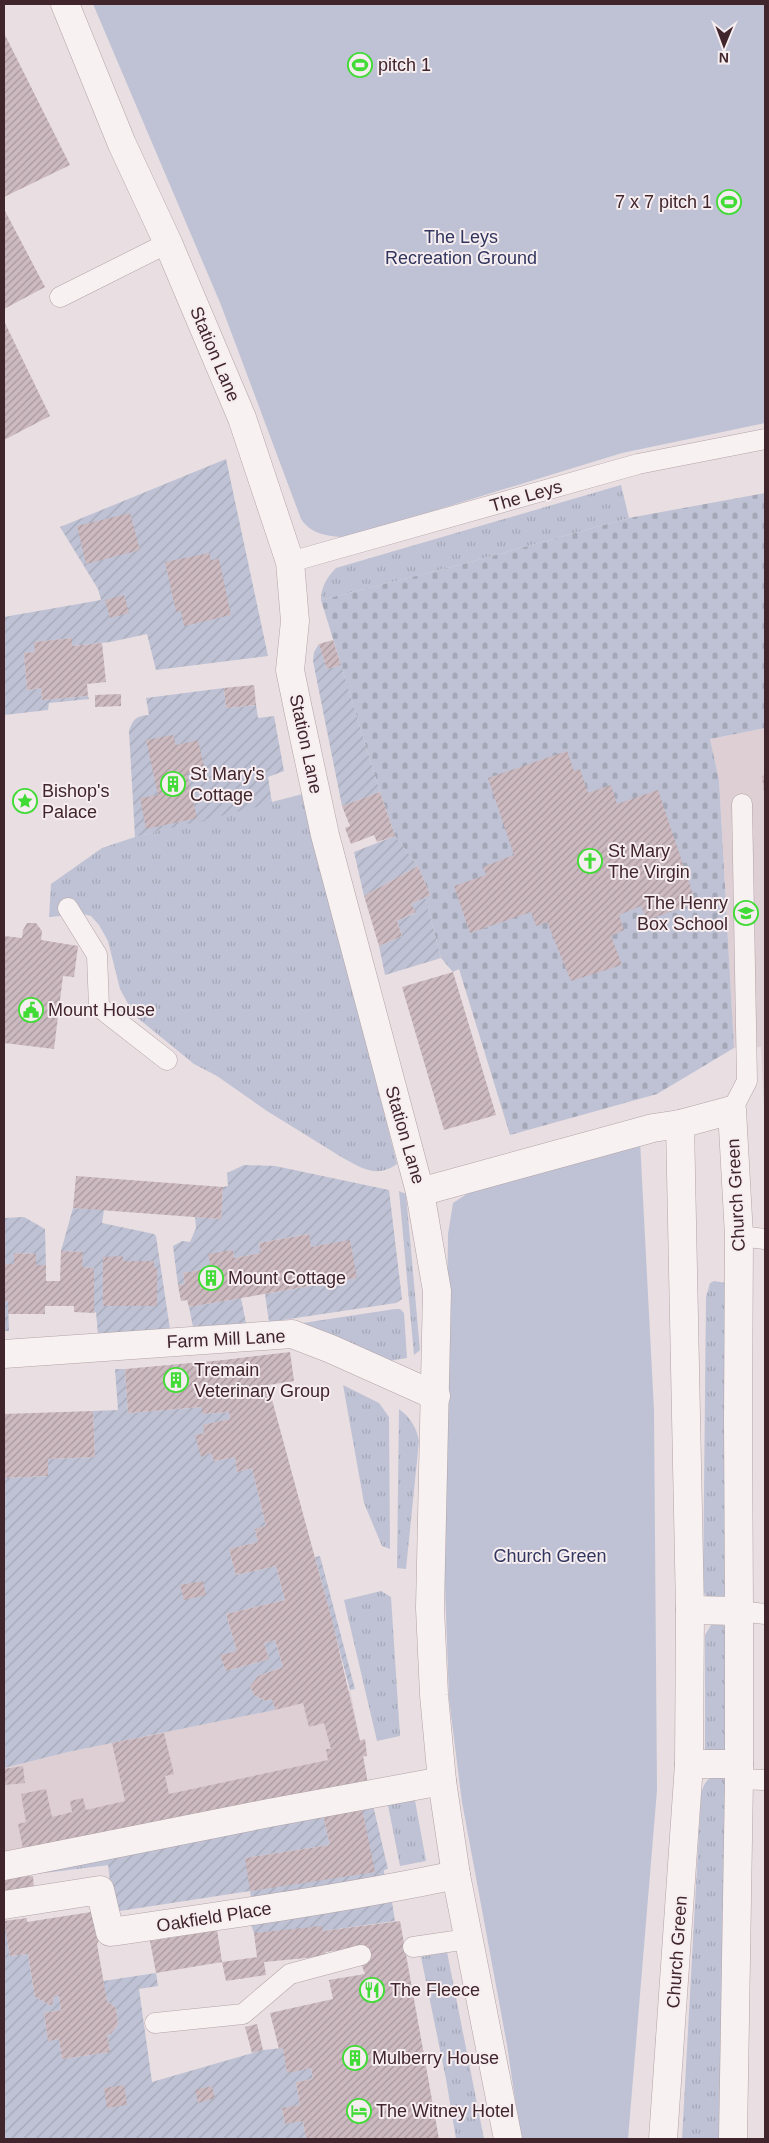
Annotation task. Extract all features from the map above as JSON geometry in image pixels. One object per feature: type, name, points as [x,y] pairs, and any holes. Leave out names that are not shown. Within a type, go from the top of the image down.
[{"type":"street","name":"Station Lane","points":[[66,4],[122,144],[168,243],[242,418],[290,562],[295,621],[290,670],[298,709],[325,835],[420,1192],[652,1128],[680,1124],[732,1110]]},
{"type":"street","name":"Church Green","points":[[732,1110],[752,1237],[738,1420],[752,1612],[748,1774],[733,2139]]},
{"type":"street","name":"Church Green","points":[[663,2139],[689,1764],[690,1610],[680,1124]]},
{"type":"street","points":[[420,1192],[437,1291],[430,1608],[434,1696],[442,1781],[456,1875],[508,2139]]},
{"type":"street","name":"Farm Mill Lane","points":[[4,1354],[292,1334],[331,1349],[436,1396]]},
{"type":"street","points":[[690,1610],[752,1612]]},
{"type":"street","points":[[689,1764],[748,1774]]},
{"type":"street","points":[[4,1866],[442,1781]]},
{"type":"street","name":"Oakfield Place","points":[[4,1905],[100,1890],[110,1932],[288,1906],[400,1887],[456,1875]]},
{"type":"lane","points":[[60,297],[168,243]]},
{"type":"lane","name":"The Leys","points":[[290,562],[638,464],[765,439]]},
{"type":"lane","points":[[732,1110],[747,1081],[742,804]]},
{"type":"lane","points":[[68,908],[97,955],[98,1007],[167,1060]]},
{"type":"lane","points":[[413,1947],[468,1939]]},
{"type":"lane","points":[[155,2023],[243,2014],[290,1974],[361,1955]]},
{"type":"shaded area","name":"The Henry Box School","points":[[765,728],[765,1128],[761,1047],[734,1048],[719,780],[710,739]]},
{"type":"shaded area","points":[[350,1690],[360,1740],[365,1739],[367,1756],[363,1757],[368,1784],[4,1862],[4,1768],[68,1752],[275,1710]]},
{"type":"green space","name":"The Leys Recreation Ground","points":[[93,4],[765,4],[765,423],[622,453],[348,537],[328,536],[310,529],[301,519],[221,305]]},
{"type":"green space","points":[[226,459],[268,656],[156,670],[147,634],[110,642],[72,646],[72,638],[35,642],[35,652],[24,653],[27,690],[41,688],[42,700],[88,696],[89,699],[49,703],[48,710],[4,715],[4,617],[101,600],[98,589],[60,527]]},
{"type":"green space","points":[[621,485],[629,518],[467,563],[321,600],[325,583],[336,568]]},
{"type":"green space","points":[[765,493],[765,728],[710,739],[719,780],[734,1048],[657,1094],[510,1135],[459,969],[453,972],[441,958],[425,897],[430,895],[418,866],[395,836],[321,600],[467,563],[629,518]]},
{"type":"green space","points":[[319,644],[327,669],[341,665],[380,792],[342,806],[313,661],[314,652]]},
{"type":"green space","points":[[224,688],[226,708],[256,705],[258,718],[274,716],[284,771],[268,777],[272,803],[135,837],[129,731],[136,719],[149,715],[146,698]]},
{"type":"green space","points":[[303,794],[397,1164],[383,1171],[357,1166],[267,1111],[217,1076],[194,1064],[134,1015],[120,989],[108,941],[99,925],[91,916],[83,914],[49,917],[51,884],[102,848],[135,837]]},
{"type":"green space","points":[[395,836],[418,866],[364,896],[354,852]]},
{"type":"green space","points":[[425,897],[441,958],[385,975],[379,946],[402,936],[397,921],[415,913],[411,904]]},
{"type":"green space","name":"Church Green","points":[[640,1141],[654,1410],[657,1790],[628,2139],[521,2139],[507,2045],[462,1802],[449,1699],[444,1558],[448,1234],[453,1203],[481,1185]]},
{"type":"green space","points":[[244,1165],[275,1166],[389,1190],[402,1299],[396,1303],[269,1322],[265,1294],[356,1278],[350,1241],[311,1247],[308,1234],[259,1243],[261,1253],[234,1258],[233,1251],[209,1255],[211,1268],[183,1273],[185,1284],[178,1285],[173,1246],[182,1241],[190,1242],[196,1228],[195,1217],[221,1219],[223,1187],[228,1186],[227,1173]]},
{"type":"green space","points":[[399,1191],[406,1194],[420,1350],[414,1355]]},
{"type":"green space","points":[[73,1208],[104,1210],[102,1223],[156,1236],[170,1329],[98,1335],[96,1312],[94,1313],[94,1268],[82,1267],[82,1252],[61,1251]]},
{"type":"green space","points":[[24,1217],[45,1229],[46,1265],[36,1265],[36,1254],[14,1253],[14,1264],[4,1264],[4,1218]]},
{"type":"green space","points":[[714,1281],[726,1283],[726,1594],[723,1598],[707,1599],[703,1590],[706,1297],[710,1283]]},
{"type":"green space","points":[[241,1298],[246,1323],[193,1327],[189,1307]]},
{"type":"green space","points":[[4,1301],[8,1301],[9,1331],[4,1331]]},
{"type":"green space","points":[[400,1309],[404,1313],[407,1358],[383,1362],[303,1323]]},
{"type":"green space","points":[[115,1369],[125,1369],[128,1413],[202,1407],[203,1414],[229,1412],[230,1419],[204,1425],[204,1433],[196,1435],[211,1453],[214,1461],[235,1457],[237,1472],[252,1468],[266,1526],[255,1529],[258,1542],[229,1549],[236,1575],[276,1566],[285,1600],[226,1614],[237,1651],[221,1656],[226,1671],[269,1659],[264,1643],[275,1640],[283,1667],[258,1676],[250,1686],[254,1695],[266,1701],[272,1699],[275,1710],[68,1752],[4,1768],[4,1478],[48,1476],[48,1459],[95,1457],[93,1411],[118,1410]]},
{"type":"green space","points":[[343,1385],[379,1403],[389,1417],[390,1549],[382,1546],[364,1503]]},
{"type":"green space","points":[[399,1409],[412,1423],[419,1441],[406,1569],[397,1568]]},
{"type":"green space","points":[[320,1556],[355,1689],[350,1690],[315,1557]]},
{"type":"green space","points":[[381,1591],[391,1597],[400,1736],[377,1741],[344,1600]]},
{"type":"green space","points":[[719,1624],[725,1626],[727,1750],[725,1753],[705,1751],[705,1635],[711,1625]]},
{"type":"green space","points":[[713,1777],[723,1778],[728,1782],[724,2139],[682,2139],[701,1795],[705,1784]]},
{"type":"green space","points":[[414,1795],[426,1861],[400,1866],[387,1800]]},
{"type":"green space","points":[[372,1801],[388,1869],[384,1870],[385,1881],[252,1903],[250,1891],[113,1912],[107,1854],[322,1811],[330,1845],[245,1858],[374,1872],[361,1803]]},
{"type":"green space","points":[[107,1854],[109,1865],[4,1878]]},
{"type":"green space","points":[[391,1896],[395,1921],[323,1931],[254,1933],[251,1925]]},
{"type":"green space","points":[[4,1918],[10,1956],[28,1954],[35,1997],[52,2006],[54,1996],[59,1996],[61,2010],[44,2013],[48,2040],[59,2039],[62,2059],[110,2052],[107,2034],[111,2034],[118,2024],[116,2008],[107,2001],[103,1981],[156,1973],[158,1986],[139,1989],[152,2082],[263,2050],[283,2048],[287,2072],[311,2068],[313,2079],[296,2082],[300,2105],[282,2109],[285,2123],[303,2121],[306,2139],[4,2139]]},
{"type":"green space","points":[[447,1952],[484,2139],[456,2139],[446,2079],[421,1957]]},
{"type":"building","points":[[4,33],[70,165],[4,197]]},
{"type":"building","points":[[4,209],[45,287],[4,309]]},
{"type":"building","points":[[4,321],[50,416],[4,440]]},
{"type":"building","points":[[130,513],[140,550],[86,564],[77,526]]},
{"type":"building","points":[[209,553],[211,560],[219,559],[231,615],[184,626],[181,611],[176,612],[165,562]]},
{"type":"building","points":[[124,595],[129,613],[110,618],[105,600]]},
{"type":"building","points":[[72,638],[72,646],[102,643],[106,682],[87,684],[88,696],[42,700],[41,688],[27,690],[24,653],[35,652],[34,642]]},
{"type":"building","points":[[333,640],[341,665],[327,669],[319,644]]},
{"type":"building","points":[[254,685],[256,705],[226,708],[224,688]]},
{"type":"building","points":[[121,694],[121,706],[95,707],[95,695]]},
{"type":"building","name":"St Mary's Cottage","points":[[173,735],[176,745],[198,740],[205,770],[187,774],[197,818],[146,829],[140,798],[158,795],[146,740]]},
{"type":"building","name":"St Mary The Virgin","points":[[567,751],[574,771],[580,769],[588,793],[611,785],[617,804],[658,790],[696,903],[647,920],[641,906],[619,915],[624,930],[611,936],[622,965],[571,981],[547,922],[536,926],[531,912],[470,933],[454,886],[486,875],[483,867],[514,855],[488,778]]},
{"type":"building","points":[[765,775],[765,792],[764,792],[762,776]]},
{"type":"building","points":[[380,792],[395,836],[377,842],[374,835],[351,844],[345,828],[350,826],[342,806]]},
{"type":"building","points":[[418,866],[430,895],[411,904],[416,912],[397,921],[402,936],[379,946],[364,896]]},
{"type":"building","name":"Mount House","points":[[27,923],[36,923],[42,931],[41,940],[78,946],[74,977],[63,976],[54,1049],[4,1043],[4,936],[22,938],[23,930]]},
{"type":"building","points":[[453,972],[496,1115],[444,1130],[402,987]]},
{"type":"building","points":[[76,1176],[223,1187],[221,1219],[73,1208]]},
{"type":"building","points":[[309,1234],[311,1247],[350,1240],[357,1278],[189,1307],[187,1300],[181,1301],[178,1285],[185,1284],[183,1273],[211,1268],[208,1254],[233,1250],[234,1258],[261,1253],[259,1243]]},
{"type":"building","points":[[61,1251],[83,1252],[82,1267],[94,1268],[94,1313],[74,1312],[74,1306],[45,1306],[45,1314],[8,1314],[8,1301],[4,1301],[4,1264],[14,1264],[14,1253],[36,1254],[36,1265],[46,1265],[46,1281],[60,1281]]},
{"type":"building","points":[[123,1256],[123,1261],[154,1261],[154,1268],[157,1268],[157,1306],[103,1306],[103,1257]]},
{"type":"building","points":[[290,1352],[294,1381],[268,1385],[333,1624],[360,1741],[365,1739],[367,1756],[363,1756],[368,1784],[25,1858],[18,1824],[26,1822],[21,1794],[46,1789],[52,1817],[72,1812],[70,1801],[83,1798],[86,1810],[125,1801],[112,1743],[164,1733],[174,1774],[165,1776],[169,1794],[328,1760],[326,1749],[331,1749],[324,1723],[309,1727],[303,1703],[275,1710],[272,1699],[266,1701],[254,1695],[250,1686],[258,1676],[283,1667],[275,1640],[264,1643],[269,1659],[226,1671],[220,1655],[237,1651],[226,1614],[285,1600],[276,1566],[236,1575],[229,1549],[258,1542],[255,1529],[266,1526],[252,1468],[237,1472],[235,1457],[214,1461],[211,1453],[201,1457],[195,1435],[204,1433],[203,1425],[230,1419],[229,1412],[202,1414],[202,1407],[128,1413],[125,1369]]},
{"type":"building","points":[[93,1411],[95,1457],[48,1459],[48,1476],[4,1478],[4,1414]]},
{"type":"building","points":[[203,1581],[206,1595],[184,1600],[180,1585]]},
{"type":"building","points":[[23,1766],[25,1783],[4,1785],[4,1769]]},
{"type":"building","points":[[361,1803],[375,1872],[250,1891],[245,1858],[330,1845],[322,1811]]},
{"type":"building","points":[[33,1876],[34,1889],[4,1891],[4,1878]]},
{"type":"building","points":[[91,1912],[102,1935],[97,1944],[107,2001],[116,2008],[118,2024],[111,2034],[107,2034],[110,2052],[62,2059],[59,2039],[48,2041],[44,2013],[61,2010],[59,1996],[54,1996],[52,2006],[35,1997],[28,1954],[10,1956],[4,1921],[27,1918],[27,1922]]},
{"type":"building","points":[[400,1921],[439,2139],[306,2139],[303,2121],[285,2124],[282,2108],[300,2105],[296,2082],[313,2079],[311,2068],[287,2073],[283,2048],[279,2049],[270,2013],[333,1999],[329,1980],[365,1974],[361,1963],[370,1961],[367,1947],[325,1952],[327,1956],[264,1962],[266,1975],[226,1981],[222,1962],[257,1957],[254,1933],[322,1926],[323,1931]]},
{"type":"building","points":[[217,1930],[222,1962],[156,1973],[150,1941]]},
{"type":"building","points":[[257,2024],[263,2050],[252,2053],[245,2027]]},
{"type":"building","points":[[124,2085],[127,2105],[107,2108],[104,2088]]},
{"type":"building","points":[[212,2086],[215,2098],[198,2103],[195,2090]]},
{"type":"place","name":"pitch 1","points":[[360,65]]},
{"type":"place","name":"7 x 7 pitch 1","points":[[729,202]]},
{"type":"place","name":"St Mary's Cottage","points":[[173,784]]},
{"type":"place","name":"Bishop's Palace","points":[[25,801]]},
{"type":"place","name":"St Mary The Virgin","points":[[590,861]]},
{"type":"place","name":"The Henry Box School","points":[[746,913]]},
{"type":"place","name":"Mount House","points":[[31,1010]]},
{"type":"place","name":"Mount Cottage","points":[[211,1278]]},
{"type":"place","name":"Tremain Veterinary Group","points":[[176,1380]]},
{"type":"place","name":"The Fleece","points":[[372,1990]]},
{"type":"place","name":"Mulberry House","points":[[355,2058]]},
{"type":"place","name":"The Witney Hotel","points":[[359,2111]]}]
